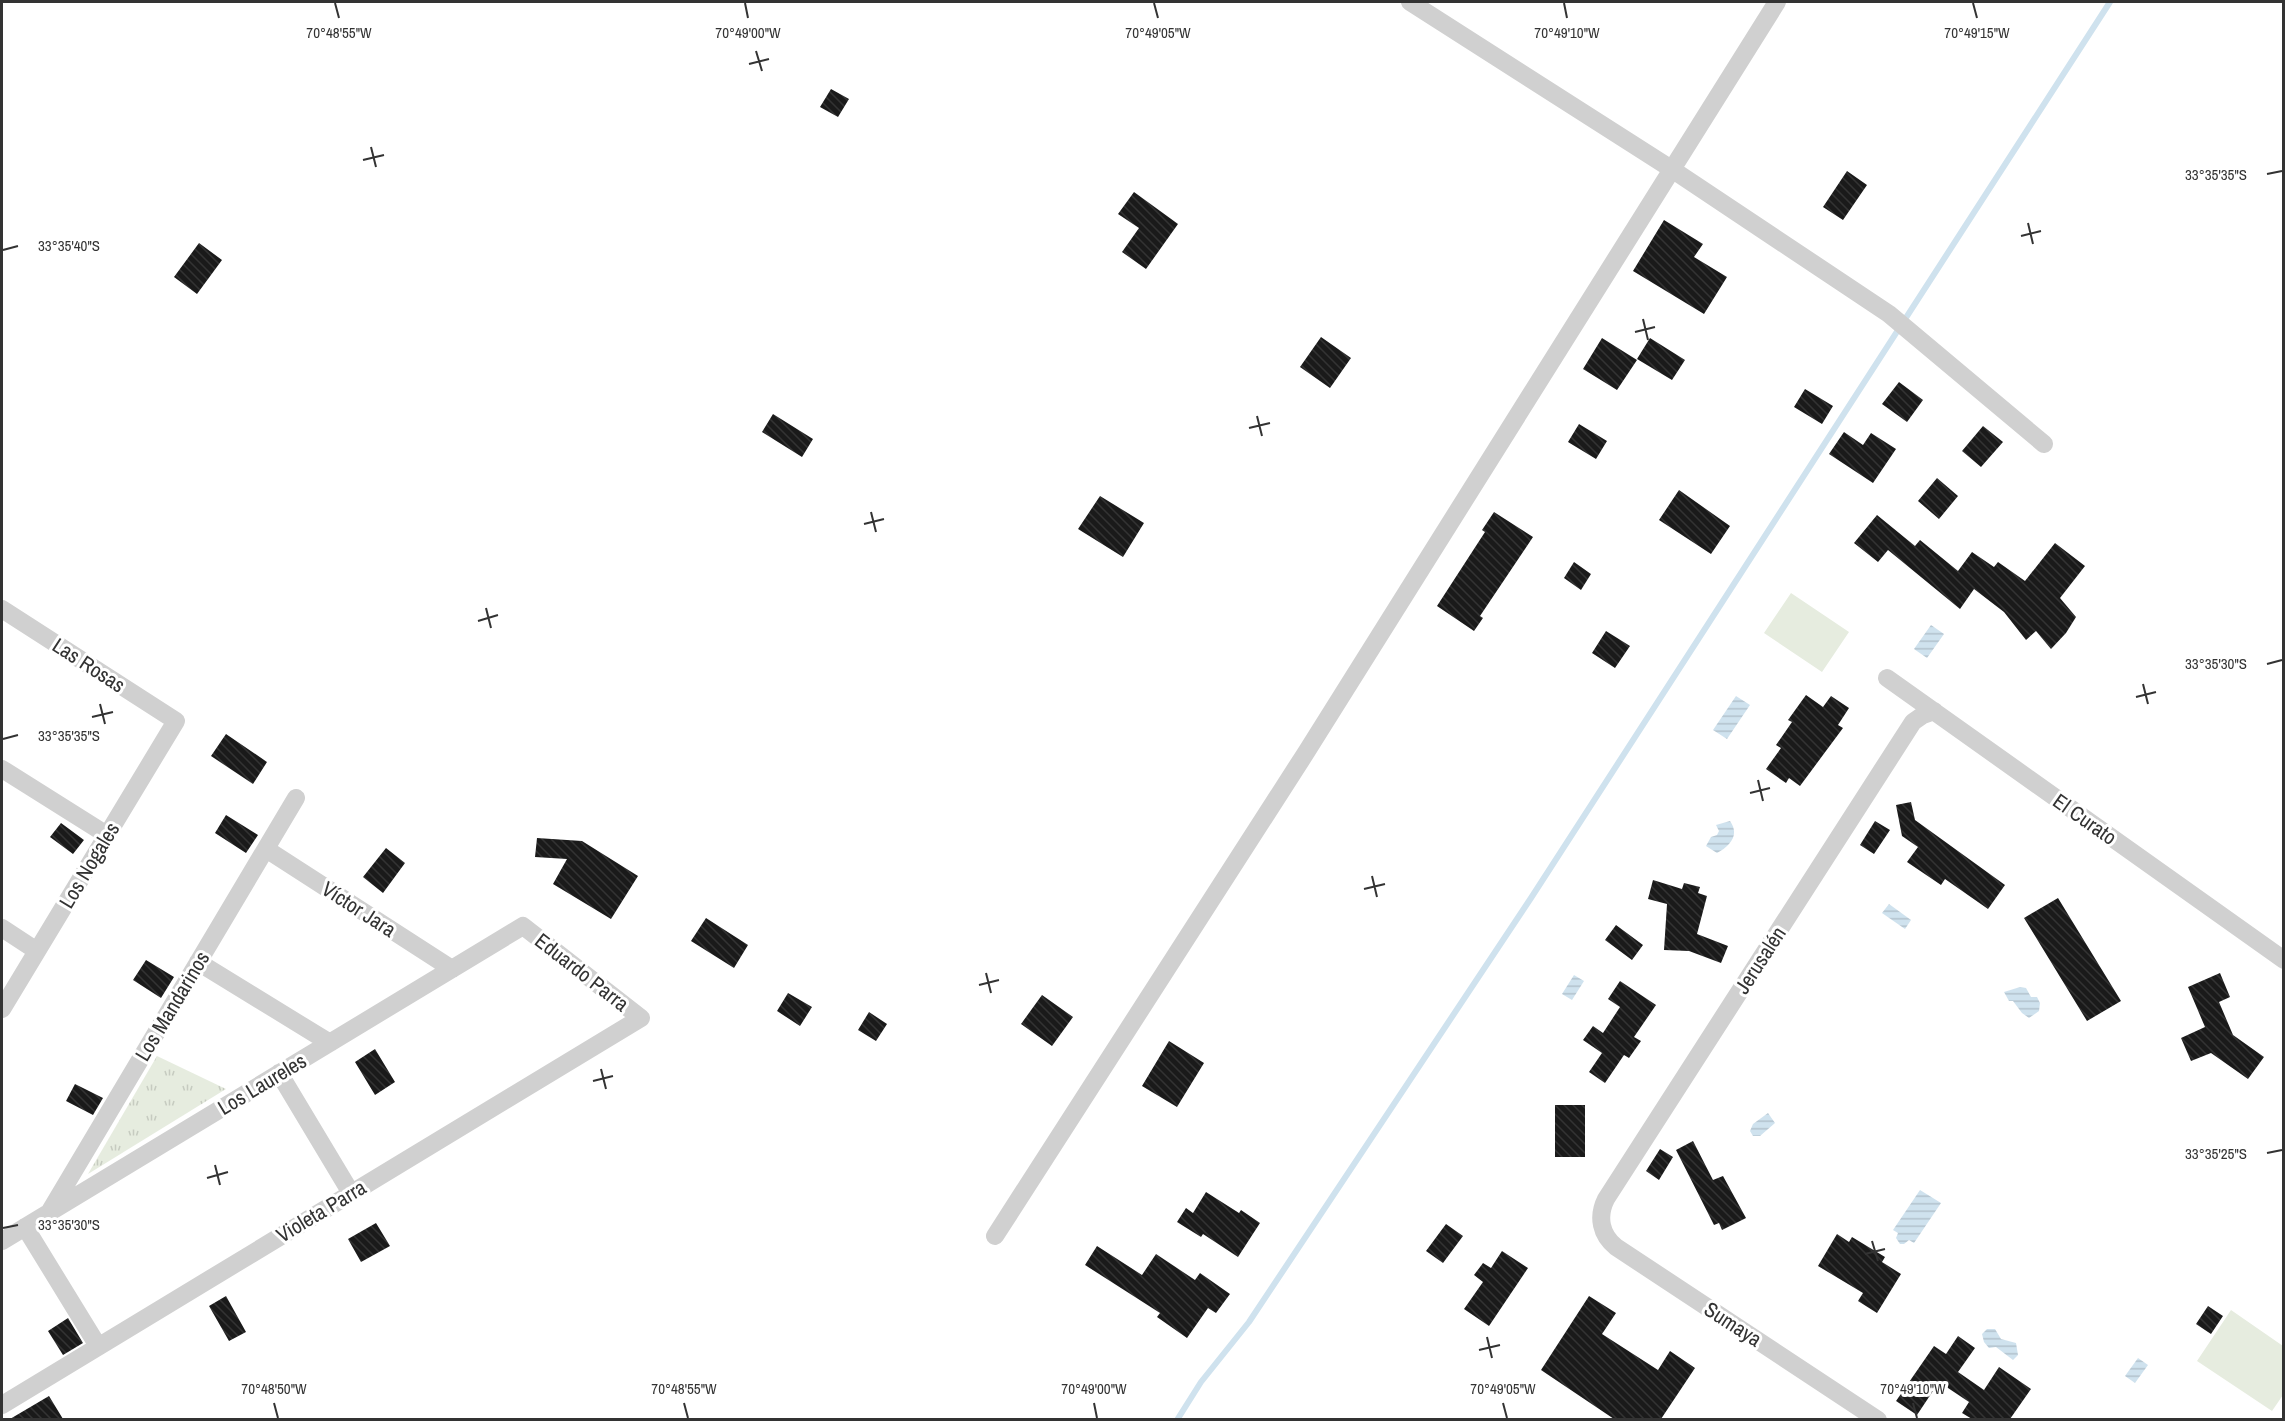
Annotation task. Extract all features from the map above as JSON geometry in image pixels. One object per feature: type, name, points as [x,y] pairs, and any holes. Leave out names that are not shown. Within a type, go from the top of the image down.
[{"type":"street","points":[[1410,2],[1672,170],[1889,314],[2044,444]]},
{"type":"street","points":[[995,1236],[1307,751],[1777,2]]},
{"type":"street","name":"Las Rosas","points":[[2,609],[176,721]]},
{"type":"street","name":"El Curato","points":[[1887,678],[2283,960]]},
{"type":"street","name":"Jerusalén","points":[[1600,1220],[1606,1199],[1912,722],[1934,711]]},
{"type":"street","name":"Los Nogales","points":[[2,1009],[176,721]]},
{"type":"street","points":[[2,769],[107,835]]},
{"type":"street","name":"Los Mandarinos","points":[[49,1213],[296,798]]},
{"type":"street","name":"Víctor Jara","points":[[266,849],[452,969]]},
{"type":"street","name":"Los Laureles","points":[[2,1241],[523,926]]},
{"type":"street","name":"Eduardo Parra","points":[[523,926],[641,1018]]},
{"type":"street","points":[[2,928],[37,951]]},
{"type":"street","points":[[198,962],[330,1043]]},
{"type":"street","name":"Violeta Parra","points":[[2,1405],[641,1018]]},
{"type":"street","points":[[279,1074],[351,1193]]},
{"type":"street","name":"Sumaya","points":[[1600,1220],[1605,1235],[1616,1247],[1878,1419]]},
{"type":"street","points":[[25,1227],[98,1346]]},
{"type":"green space","points":[[1791,593],[1849,632],[1822,672],[1764,633]]},
{"type":"green space","points":[[157,1056],[226,1089],[88,1174]]},
{"type":"green space","points":[[2231,1310],[2283,1346],[2283,1395],[2272,1411],[2197,1361]]},
{"type":"water","points":[[1931,625],[1944,634],[1927,658],[1914,649]]},
{"type":"water","points":[[1736,696],[1750,705],[1727,739],[1713,730]]},
{"type":"water","points":[[1730,821],[1734,835],[1726,847],[1717,853],[1706,846],[1711,837],[1717,835],[1719,831],[1716,825]]},
{"type":"water","points":[[1889,904],[1911,920],[1905,929],[1882,913]]},
{"type":"water","points":[[1574,975],[1584,981],[1572,1000],[1562,994]]},
{"type":"water","points":[[2020,987],[2026,988],[2031,997],[2037,997],[2040,1003],[2039,1011],[2029,1018],[2013,1001],[2009,1001],[2004,992]]},
{"type":"water","points":[[1768,1113],[1775,1123],[1760,1136],[1753,1136],[1750,1131],[1753,1124]]},
{"type":"water","points":[[1920,1190],[1941,1203],[1914,1243],[1909,1240],[1900,1244],[1896,1238],[1898,1233],[1893,1230]]},
{"type":"water","points":[[1987,1329],[1995,1329],[2001,1339],[2016,1343],[2018,1355],[2013,1360],[1996,1347],[1989,1348],[1982,1334]]},
{"type":"water","points":[[2138,1358],[2148,1365],[2135,1383],[2125,1376]]},
{"type":"building","points":[[831,89],[849,99],[838,117],[820,107]]},
{"type":"building","points":[[1847,171],[1867,185],[1843,220],[1823,207]]},
{"type":"building","points":[[1134,192],[1178,224],[1146,269],[1122,252],[1139,228],[1118,214]]},
{"type":"building","points":[[1664,220],[1703,244],[1694,257],[1727,277],[1704,314],[1633,271]]},
{"type":"building","points":[[199,243],[222,260],[197,294],[174,277]]},
{"type":"building","points":[[1321,337],[1351,358],[1330,388],[1300,367]]},
{"type":"building","points":[[1602,338],[1637,360],[1617,390],[1583,369]]},
{"type":"building","points":[[1650,338],[1685,360],[1672,380],[1637,359]]},
{"type":"building","points":[[1899,382],[1923,400],[1907,422],[1882,404]]},
{"type":"building","points":[[1805,389],[1833,406],[1822,424],[1794,407]]},
{"type":"building","points":[[773,414],[813,439],[802,457],[762,432]]},
{"type":"building","points":[[1579,424],[1607,441],[1596,459],[1568,442]]},
{"type":"building","points":[[1983,426],[2003,442],[1981,467],[1962,451]]},
{"type":"building","points":[[1844,432],[1863,445],[1871,433],[1896,449],[1873,483],[1829,454]]},
{"type":"building","points":[[1937,478],[1958,496],[1939,519],[1918,501]]},
{"type":"building","points":[[1679,490],[1730,526],[1711,554],[1659,520]]},
{"type":"building","points":[[1100,496],[1144,523],[1123,557],[1078,529]]},
{"type":"building","points":[[1494,512],[1533,537],[1480,616],[1483,618],[1474,631],[1437,606],[1485,532],[1482,530]]},
{"type":"building","points":[[1877,515],[1915,546],[1920,540],[1958,571],[1972,552],[1994,567],[1998,562],[2025,581],[2055,543],[2085,566],[2060,598],[2076,617],[2066,633],[2051,649],[2036,631],[2026,640],[2004,612],[1974,589],[1960,609],[1888,550],[1878,562],[1854,543]]},
{"type":"building","points":[[1574,562],[1591,574],[1581,590],[1564,578]]},
{"type":"building","points":[[1606,631],[1630,646],[1615,668],[1592,653]]},
{"type":"building","points":[[1806,695],[1823,707],[1831,696],[1849,708],[1838,725],[1843,728],[1800,786],[1789,778],[1786,783],[1766,769],[1781,748],[1776,745],[1792,722],[1788,720]]},
{"type":"building","points":[[226,734],[267,762],[253,784],[211,756]]},
{"type":"building","points":[[1911,802],[1915,820],[2005,885],[1988,909],[1945,879],[1941,885],[1907,862],[1918,847],[1902,836],[1896,805]]},
{"type":"building","points":[[226,815],[258,835],[246,853],[215,833]]},
{"type":"building","points":[[1875,821],[1890,830],[1874,854],[1860,845]]},
{"type":"building","points":[[61,823],[84,840],[73,854],[50,837]]},
{"type":"building","points":[[537,838],[582,841],[638,876],[611,919],[553,884],[567,859],[535,857]]},
{"type":"building","points":[[386,848],[405,863],[383,893],[363,877]]},
{"type":"building","points":[[1653,880],[1682,889],[1684,883],[1700,887],[1698,893],[1707,896],[1697,934],[1728,946],[1721,963],[1689,951],[1664,950],[1667,904],[1648,899]]},
{"type":"building","points":[[2058,898],[2121,1001],[2087,1021],[2024,918]]},
{"type":"building","points":[[706,918],[748,945],[734,968],[691,941]]},
{"type":"building","points":[[1616,925],[1643,945],[1632,960],[1605,940]]},
{"type":"building","points":[[146,960],[174,977],[161,998],[133,980]]},
{"type":"building","points":[[2220,973],[2230,997],[2219,1002],[2233,1035],[2264,1057],[2248,1079],[2211,1053],[2191,1061],[2181,1038],[2205,1027],[2188,987]]},
{"type":"building","points":[[1620,981],[1656,1005],[1634,1037],[1641,1041],[1629,1058],[1624,1055],[1605,1083],[1589,1072],[1602,1053],[1583,1040],[1593,1026],[1603,1033],[1620,1007],[1608,999]]},
{"type":"building","points":[[788,993],[812,1007],[800,1026],[777,1011]]},
{"type":"building","points":[[1042,995],[1073,1017],[1052,1046],[1021,1024]]},
{"type":"building","points":[[869,1012],[887,1024],[876,1041],[858,1030]]},
{"type":"building","points":[[1169,1041],[1204,1063],[1177,1107],[1142,1086]]},
{"type":"building","points":[[375,1049],[395,1082],[375,1095],[355,1062]]},
{"type":"building","points":[[75,1084],[103,1098],[93,1115],[66,1101]]},
{"type":"building","points":[[1555,1105],[1585,1105],[1585,1157],[1555,1157]]},
{"type":"building","points":[[1693,1141],[1713,1180],[1723,1176],[1746,1218],[1722,1230],[1719,1223],[1714,1225],[1676,1150]]},
{"type":"building","points":[[1660,1149],[1673,1157],[1659,1180],[1646,1171]]},
{"type":"building","points":[[1206,1192],[1239,1213],[1241,1210],[1260,1223],[1238,1257],[1203,1234],[1201,1237],[1177,1222],[1186,1208],[1193,1213]]},
{"type":"building","points":[[376,1223],[390,1246],[361,1262],[348,1239]]},
{"type":"building","points":[[1446,1224],[1463,1236],[1443,1263],[1426,1251]]},
{"type":"building","points":[[1837,1234],[1849,1242],[1852,1237],[1885,1257],[1882,1262],[1901,1274],[1877,1313],[1858,1301],[1863,1293],[1818,1266]]},
{"type":"building","points":[[1097,1246],[1142,1275],[1156,1254],[1195,1280],[1200,1273],[1230,1294],[1216,1313],[1208,1308],[1187,1338],[1157,1317],[1160,1313],[1085,1265]]},
{"type":"building","points":[[1502,1251],[1528,1268],[1489,1326],[1464,1309],[1483,1282],[1474,1275],[1483,1263],[1491,1268]]},
{"type":"building","points":[[226,1296],[246,1332],[229,1341],[209,1306]]},
{"type":"building","points":[[1589,1296],[1616,1313],[1602,1334],[1658,1370],[1670,1351],[1695,1368],[1661,1419],[1614,1419],[1541,1370]]},
{"type":"building","points":[[2208,1306],[2223,1316],[2211,1334],[2196,1324]]},
{"type":"building","points":[[68,1318],[83,1343],[63,1355],[48,1331]]},
{"type":"building","points":[[1958,1336],[1975,1348],[1958,1372],[1984,1390],[1999,1367],[2031,1389],[2010,1419],[1972,1419],[1962,1413],[1969,1402],[1939,1382],[1917,1415],[1896,1401],[1934,1346],[1946,1354]]},
{"type":"building","points":[[49,1396],[63,1419],[10,1419]]},
{"type":"waterway","points":[[1177,1420],[1201,1382],[1249,1322],[1531,898],[2110,2]]}]
